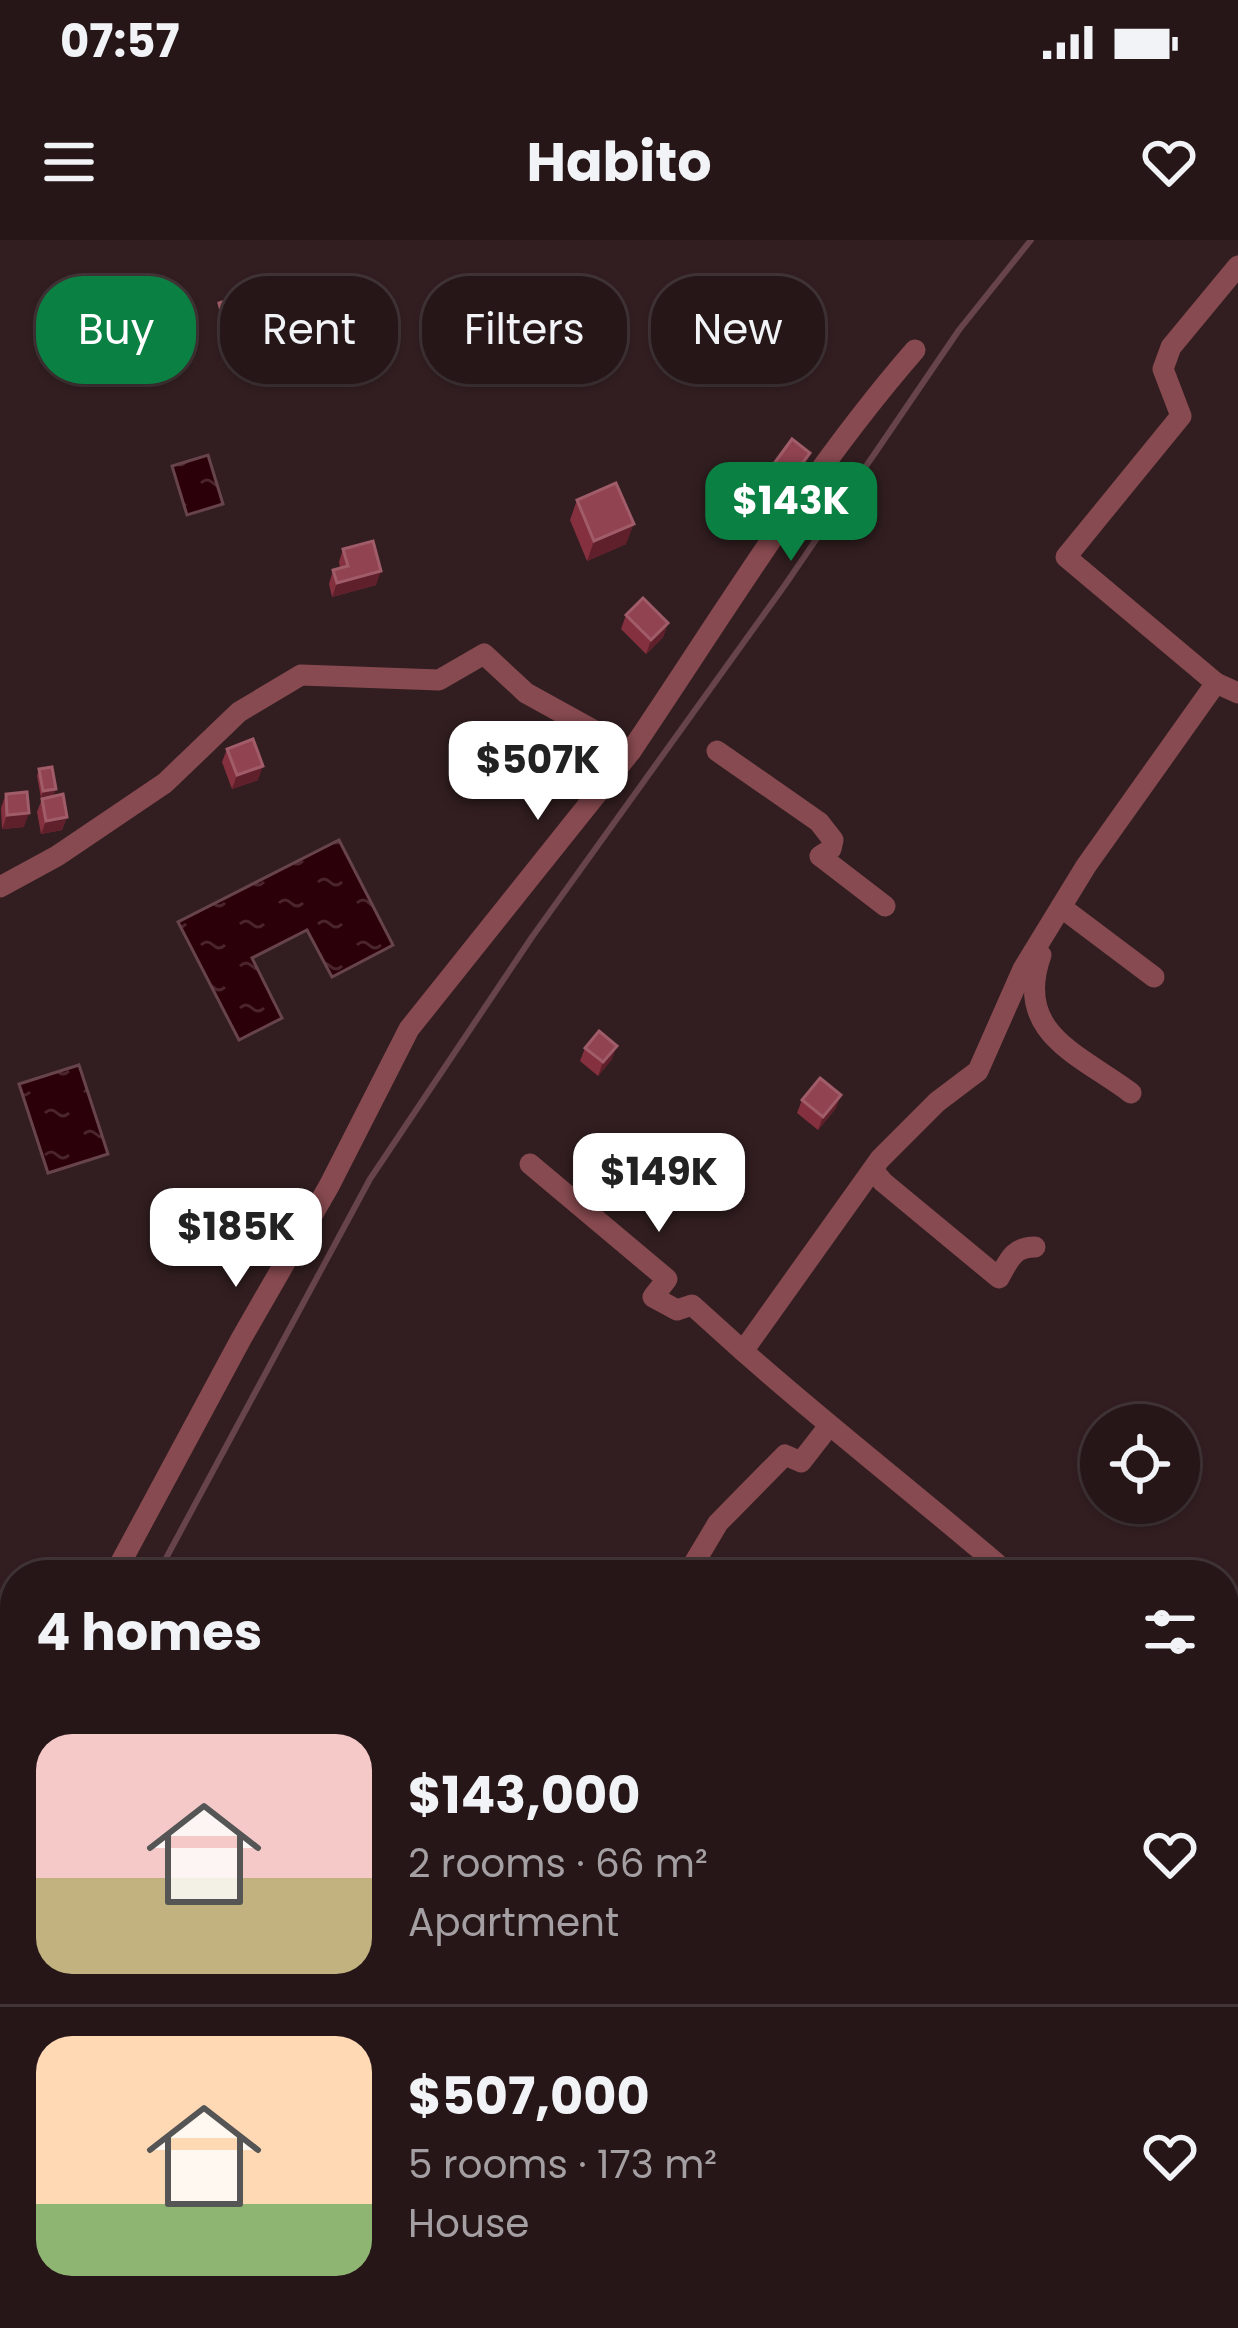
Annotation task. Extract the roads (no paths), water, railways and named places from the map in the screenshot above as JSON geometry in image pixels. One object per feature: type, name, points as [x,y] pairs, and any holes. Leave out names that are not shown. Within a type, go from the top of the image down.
[{"type":"street","points":[[1238,266],[1171,346],[1162,369],[1181,416],[1066,557],[1216,683],[1238,693]]},
{"type":"street","points":[[122,1560],[329,1186],[409,1030],[631,751],[865,407],[915,350]]},
{"type":"street","points":[[0,887],[57,856],[164,783],[239,712],[301,675],[439,680],[484,654],[526,693],[631,751]]},
{"type":"street","points":[[743,1351],[880,1159],[937,1102],[978,1071],[1022,969],[1060,907],[1216,683]]},
{"type":"street","points":[[717,751],[819,823],[833,840],[831,849],[820,856],[885,906]]},
{"type":"street","points":[[1060,907],[1154,977]]},
{"type":"street","points":[[1039,944],[1042,957],[1034,979],[1034,1000],[1040,1020],[1061,1047],[1131,1093]]},
{"type":"street","points":[[530,1164],[667,1279],[653,1297],[677,1310],[692,1304],[829,1426],[993,1560]]},
{"type":"street","points":[[873,1170],[999,1278],[1012,1252],[1035,1247]]},
{"type":"street","points":[[696,1560],[718,1523],[785,1455],[801,1462],[829,1426]]},
{"type":"water","points":[[208,455],[223,504],[187,515],[172,466]]},
{"type":"water","points":[[339,840],[393,945],[332,977],[307,930],[252,958],[282,1018],[239,1040],[178,922]]},
{"type":"water","points":[[79,1065],[108,1154],[48,1173],[19,1084]]},
{"type":"waterway","points":[[165,1560],[370,1179],[532,937],[785,585],[959,330],[1031,240]]}]
